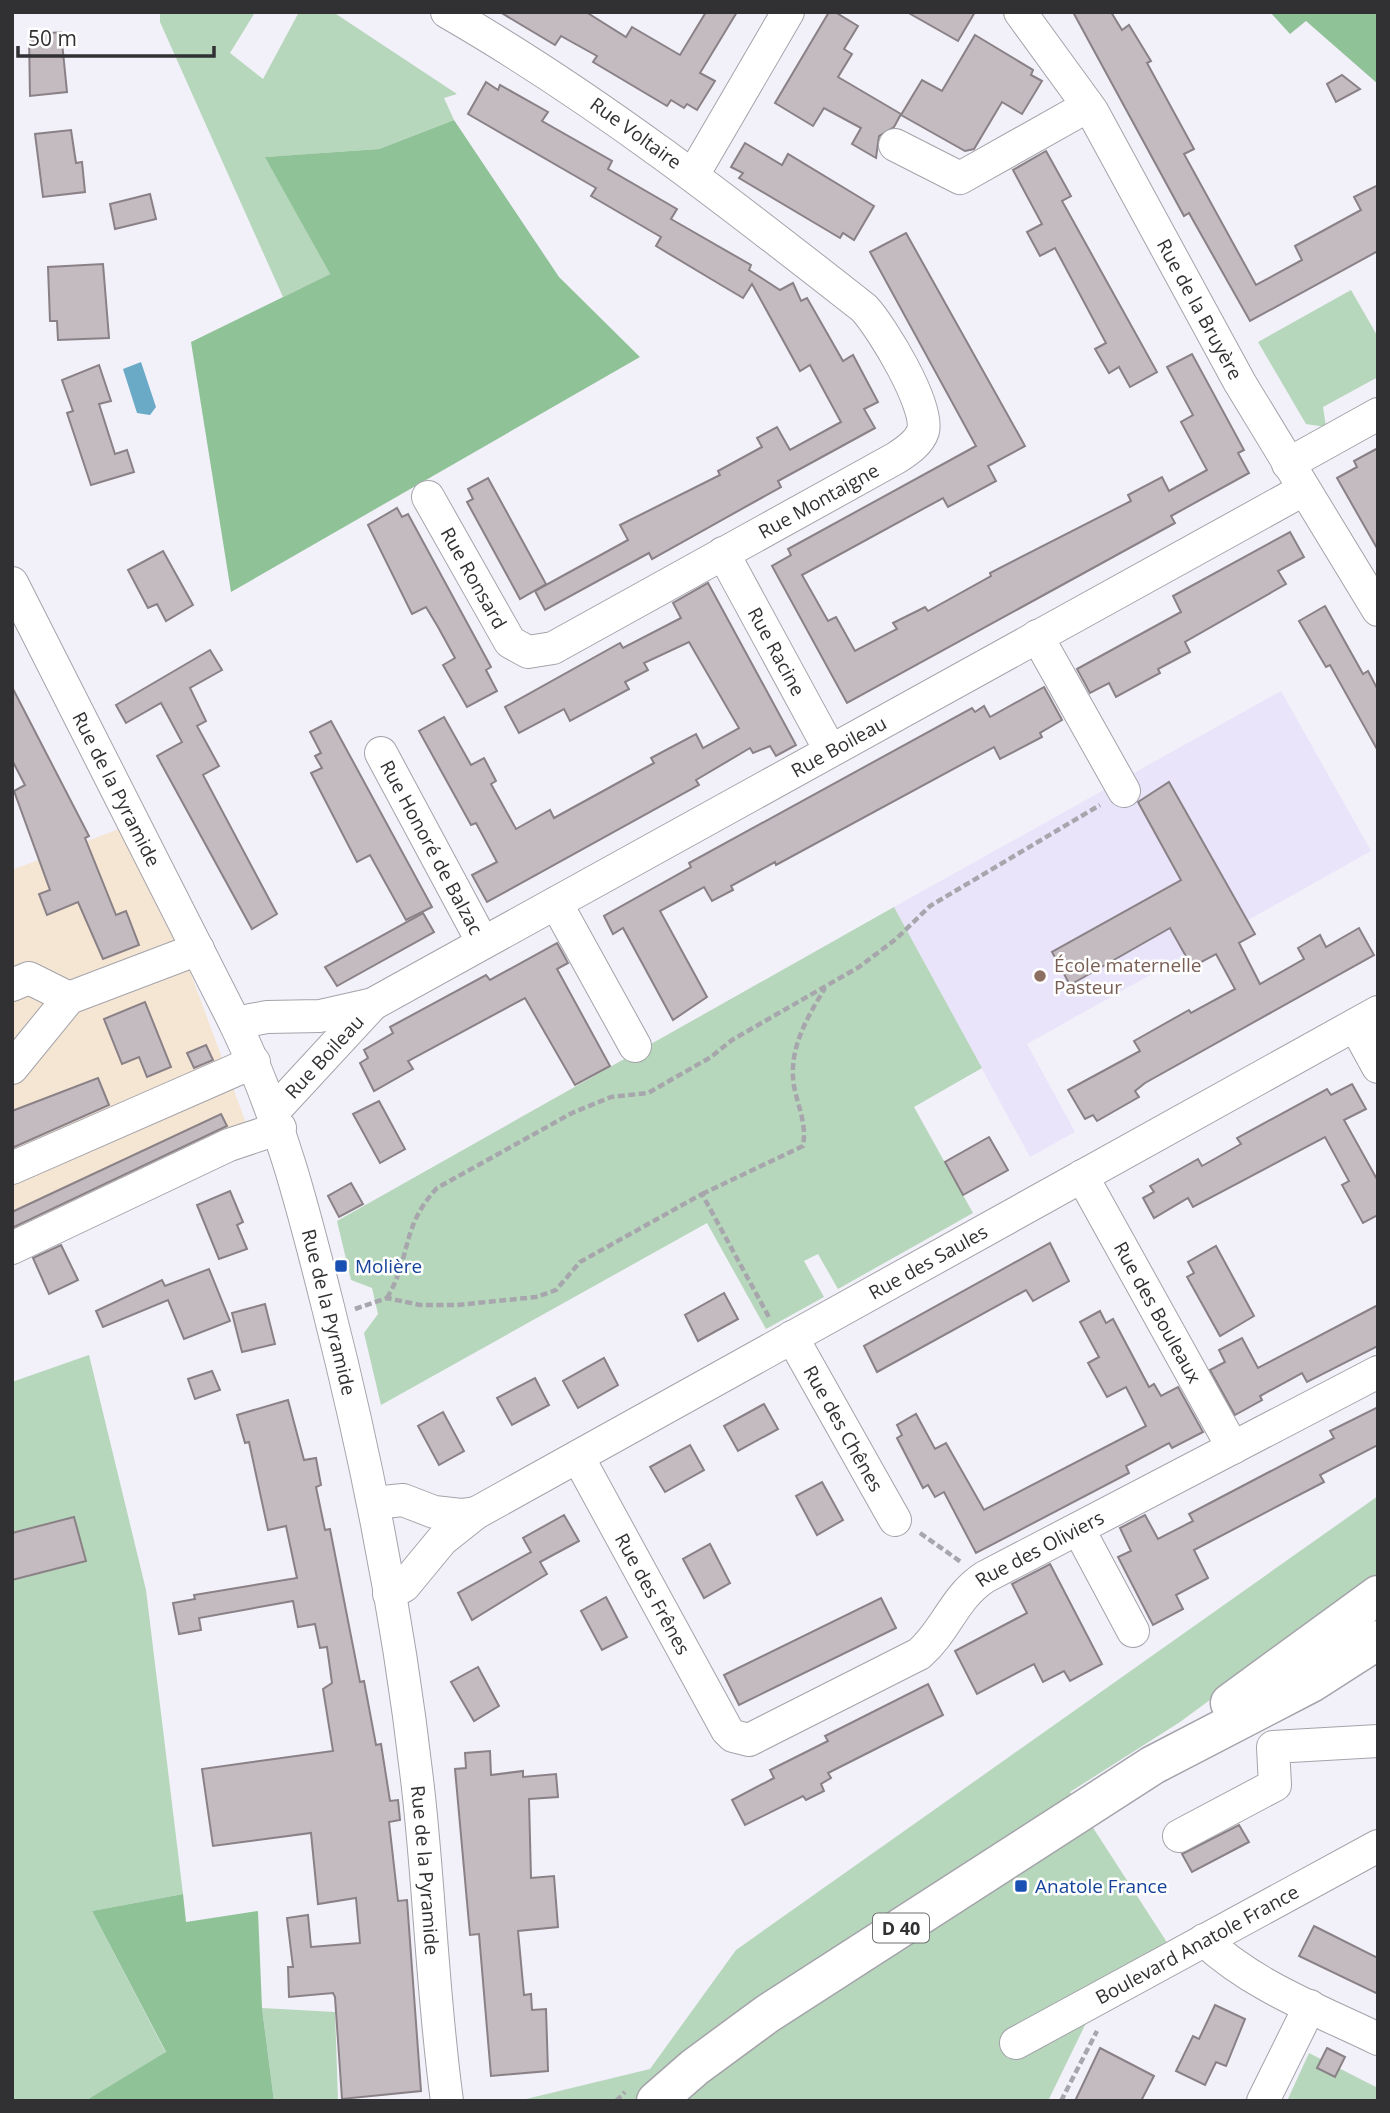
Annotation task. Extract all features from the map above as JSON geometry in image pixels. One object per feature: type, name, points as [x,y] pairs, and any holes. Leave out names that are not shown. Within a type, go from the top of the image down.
[{"type":"main road","name":"D 40","points":[[656,2101],[695,2067],[767,2014],[1153,1765],[1224,1707],[1373,1627]]},
{"type":"street","name":"Rue Voltaire","points":[[447,12],[564,83],[693,175],[814,269]]},
{"type":"street","points":[[693,175],[788,12]]},
{"type":"street","name":"Rue de la Bruyère","points":[[1020,12],[1088,106],[1240,383],[1378,610]]},
{"type":"street","points":[[895,145],[960,178],[1088,106]]},
{"type":"street","name":"Rue Montaigne","points":[[528,652],[553,648],[896,458],[913,446],[923,431],[923,412],[871,316],[814,269]]},
{"type":"street","name":"Rue Boileau","points":[[235,1023],[267,1017],[320,1016],[373,1004],[1037,636],[1296,477],[1378,414]]},
{"type":"street","name":"Rue Ronsard","points":[[428,497],[504,634],[510,642],[528,652]]},
{"type":"street","name":"Rue Racine","points":[[723,553],[830,750]]},
{"type":"street","name":"Rue de la Pyramide","points":[[12,583],[235,1023],[277,1120],[331,1317],[374,1503],[419,1796],[438,2037],[447,2101]]},
{"type":"street","points":[[1037,636],[1124,791]]},
{"type":"street","name":"Rue Honoré de Balzac","points":[[381,752],[483,943]]},
{"type":"street","points":[[556,903],[635,1046]]},
{"type":"street","points":[[12,1068],[69,998],[198,949]]},
{"type":"street","points":[[12,985],[29,978],[69,998]]},
{"type":"street","name":"Rue Boileau","points":[[277,1120],[373,1004]]},
{"type":"street","points":[[1366,1018],[1378,1067]]},
{"type":"street","name":"Rue des Saules","points":[[389,1594],[404,1586],[436,1546],[477,1513],[1366,1018]]},
{"type":"street","points":[[12,1168],[254,1062]]},
{"type":"street","points":[[12,1248],[277,1120]]},
{"type":"street","name":"Rue des Bouleaux","points":[[1082,1176],[1233,1448]]},
{"type":"street","name":"Rue des Chênes","points":[[787,1339],[895,1520]]},
{"type":"street","name":"Rue des Oliviers","points":[[727,1730],[741,1740],[758,1738],[910,1660],[929,1645],[966,1591],[985,1577],[1378,1373]]},
{"type":"street","name":"Rue des Frênes","points":[[578,1457],[727,1730]]},
{"type":"street","name":"Rue des Saules","points":[[374,1503],[403,1500],[434,1512],[461,1515],[477,1513]]},
{"type":"street","points":[[1079,1530],[1133,1631]]},
{"type":"street","points":[[1179,1836],[1275,1785],[1273,1747],[1378,1741]]},
{"type":"street","name":"Boulevard Anatole France","points":[[1016,2043],[1378,1846]]},
{"type":"street","points":[[1204,1940],[1236,1968],[1378,2039]]},
{"type":"street","points":[[1264,2101],[1310,2006]]},
{"type":"path","points":[[387,1298],[397,1281],[409,1229],[420,1206],[437,1188],[572,1113],[611,1097],[648,1093],[859,967],[896,939],[930,906],[1124,791]]},
{"type":"path","points":[[331,1317],[387,1298],[420,1305],[457,1305],[536,1297],[556,1290],[580,1262],[702,1194],[803,1146],[806,1130],[794,1084],[796,1044],[807,1018],[827,985]]},
{"type":"path","points":[[702,1194],[787,1339]]},
{"type":"path","points":[[895,1520],[909,1513],[922,1536],[985,1577]]},
{"type":"path","points":[[1060,2101],[1120,1987]]},
{"type":"shaded area","name":"École maternelle Pasteur","points":[[1281,691],[1371,851],[1027,1044],[1075,1132],[1030,1157],[894,907]]},
{"type":"shaded area","points":[[119,829],[181,947],[253,1142],[12,1255],[12,870]]},
{"type":"green space","points":[[160,12],[254,14],[230,53],[263,79],[299,12],[333,12],[457,94],[444,98],[454,120],[379,149],[266,157],[330,274],[283,297],[160,22]]},
{"type":"green space","points":[[1270,12],[1377,12],[1378,84],[1306,21],[1290,34]]},
{"type":"green space","points":[[454,120],[559,277],[640,357],[231,592],[191,342],[330,274],[265,157],[379,149]]},
{"type":"green space","points":[[1351,290],[1378,337],[1378,377],[1323,407],[1326,427],[1306,424],[1258,342]]},
{"type":"green space","points":[[894,907],[982,1068],[914,1107],[973,1213],[838,1289],[818,1254],[804,1261],[824,1297],[766,1329],[707,1223],[381,1405],[364,1333],[378,1314],[372,1288],[351,1280],[337,1221]]},
{"type":"green space","points":[[89,1355],[146,1590],[183,1894],[92,1911],[166,2053],[85,2101],[12,2101],[12,1382]]},
{"type":"green space","points":[[1378,1496],[1378,1576],[1180,1722],[1070,1792],[1168,1944],[1107,1980],[1048,2101],[518,2101],[650,2069],[736,1950]]},
{"type":"green space","points":[[183,1894],[186,1922],[258,1911],[262,2008],[274,2101],[85,2101],[166,2052],[92,1911]]},
{"type":"green space","points":[[262,2008],[335,2012],[338,2101],[274,2101]]},
{"type":"green space","points":[[1309,2053],[1378,2088],[1378,2101],[1287,2101]]},
{"type":"water","points":[[141,362],[156,407],[150,415],[137,413],[123,369]]},
{"type":"building","points":[[500,12],[586,12],[626,37],[632,27],[680,55],[706,12],[737,12],[700,73],[715,81],[697,110],[687,104],[684,108],[671,100],[667,106],[593,62],[597,56],[561,36],[555,45]]},
{"type":"building","points":[[829,12],[835,12],[858,26],[844,49],[852,54],[838,77],[901,114],[894,127],[879,136],[876,158],[852,144],[861,128],[824,108],[813,126],[775,103]]},
{"type":"building","points":[[907,12],[975,12],[958,41]]},
{"type":"building","points":[[1073,12],[1111,12],[1122,30],[1129,25],[1151,61],[1147,63],[1194,149],[1184,154],[1256,285],[1302,260],[1295,246],[1361,210],[1354,197],[1378,185],[1378,251],[1250,321],[1189,213],[1184,216]]},
{"type":"building","points":[[61,32],[67,92],[30,96],[29,35]]},
{"type":"building","points":[[975,35],[1033,70],[1031,75],[1042,81],[1022,114],[1002,102],[974,149],[965,151],[901,115],[922,80],[942,91]]},
{"type":"building","points":[[1342,75],[1360,89],[1336,102],[1327,84]]},
{"type":"building","points":[[486,82],[498,90],[500,85],[548,112],[542,121],[612,161],[608,169],[677,209],[671,219],[751,265],[749,270],[780,290],[793,283],[801,301],[807,298],[843,361],[853,355],[878,402],[864,409],[875,428],[778,481],[781,487],[652,559],[649,553],[545,610],[535,591],[628,540],[620,525],[720,475],[718,471],[762,447],[757,438],[777,427],[790,450],[841,422],[810,365],[800,371],[752,284],[743,298],[711,279],[656,246],[661,237],[591,196],[596,188],[468,114]]},
{"type":"building","points":[[71,130],[76,163],[82,162],[85,192],[43,197],[35,134]]},
{"type":"building","points":[[745,143],[782,165],[788,154],[874,206],[854,240],[843,233],[840,238],[739,178],[743,173],[731,167]]},
{"type":"building","points":[[1046,151],[1071,196],[1062,201],[1157,372],[1130,387],[1119,367],[1109,373],[1095,349],[1106,343],[1055,248],[1040,256],[1027,232],[1042,224],[1013,170]]},
{"type":"building","points":[[150,194],[156,219],[115,229],[110,204]]},
{"type":"building","points":[[906,233],[1025,446],[988,466],[996,481],[948,507],[943,498],[802,575],[828,621],[836,617],[855,651],[897,629],[893,623],[925,607],[928,611],[991,576],[990,573],[1131,501],[1128,495],[1162,477],[1169,491],[1207,470],[1181,422],[1193,415],[1167,367],[1192,354],[1244,450],[1238,453],[1249,473],[1171,516],[1175,523],[847,703],[772,566],[791,555],[788,549],[976,446],[870,252]]},
{"type":"building","points":[[103,264],[109,338],[58,340],[57,321],[50,321],[48,267]]},
{"type":"building","points":[[99,365],[111,401],[99,404],[115,454],[127,450],[134,472],[91,485],[67,413],[73,411],[62,380]]},
{"type":"building","points":[[1378,448],[1378,550],[1337,478],[1357,467],[1354,461]]},
{"type":"building","points":[[488,478],[546,584],[520,599],[467,502],[473,499],[468,489]]},
{"type":"building","points":[[397,508],[402,517],[408,514],[491,667],[486,670],[497,691],[467,707],[443,665],[455,658],[426,607],[412,614],[368,525]]},
{"type":"building","points":[[1290,532],[1304,557],[1278,571],[1286,584],[1185,642],[1190,652],[1158,669],[1160,673],[1116,697],[1109,683],[1090,693],[1077,669],[1181,612],[1173,596]]},
{"type":"building","points":[[163,551],[193,605],[166,621],[157,604],[148,608],[128,570]]},
{"type":"building","points":[[708,583],[796,745],[776,756],[770,746],[753,753],[750,748],[696,780],[699,785],[487,902],[472,875],[497,862],[476,823],[471,825],[419,731],[444,717],[471,765],[484,758],[496,781],[491,784],[516,829],[550,810],[554,818],[654,763],[651,758],[696,734],[703,748],[739,728],[689,642],[644,663],[648,670],[625,682],[629,689],[570,721],[564,709],[519,733],[505,707],[620,643],[623,648],[681,618],[673,603]]},
{"type":"building","points":[[1325,606],[1363,674],[1368,671],[1378,690],[1378,751],[1330,665],[1326,667],[1299,621]]},
{"type":"building","points":[[210,650],[222,670],[190,688],[206,721],[197,726],[219,766],[203,775],[277,914],[252,929],[157,756],[182,742],[161,703],[126,723],[116,705]]},
{"type":"building","points":[[12,687],[89,836],[85,838],[116,915],[126,911],[139,945],[103,959],[78,902],[47,915],[39,894],[50,890],[14,791],[25,785],[12,760]]},
{"type":"building","points":[[1044,687],[1062,720],[1040,733],[1042,737],[1000,759],[994,747],[776,865],[775,862],[731,886],[733,890],[712,901],[704,887],[660,911],[707,997],[673,1020],[623,928],[613,934],[604,916],[691,867],[689,863],[972,708],[975,712],[984,706],[990,717]]},
{"type":"building","points":[[331,721],[432,907],[406,920],[370,855],[357,862],[311,773],[322,768],[315,756],[321,753],[310,732]]},
{"type":"building","points":[[1169,782],[1255,934],[1239,943],[1260,984],[1304,959],[1298,948],[1320,935],[1326,947],[1359,928],[1374,955],[1145,1083],[1135,1091],[1139,1097],[1097,1121],[1093,1115],[1085,1119],[1068,1090],[1140,1051],[1134,1041],[1189,1010],[1191,1013],[1235,989],[1216,954],[1192,967],[1170,928],[1070,985],[1052,952],[1181,880],[1138,802]]},
{"type":"building","points":[[423,913],[434,932],[337,986],[325,967]]},
{"type":"building","points":[[557,943],[568,963],[557,969],[610,1066],[575,1085],[525,998],[408,1061],[413,1069],[374,1091],[360,1063],[368,1058],[364,1050],[393,1033],[390,1027],[486,975],[490,980]]},
{"type":"building","points":[[145,1002],[171,1067],[147,1077],[139,1057],[122,1064],[104,1019]]},
{"type":"building","points":[[206,1045],[213,1060],[194,1068],[187,1053]]},
{"type":"building","points":[[98,1078],[109,1105],[12,1148],[12,1111]]},
{"type":"building","points":[[1352,1084],[1366,1109],[1344,1120],[1378,1181],[1378,1215],[1363,1223],[1342,1185],[1349,1181],[1325,1137],[1193,1207],[1188,1198],[1154,1218],[1143,1198],[1154,1192],[1150,1186],[1198,1159],[1202,1166],[1241,1144],[1237,1138],[1327,1089],[1331,1095]]},
{"type":"building","points":[[379,1101],[405,1149],[380,1163],[353,1114]]},
{"type":"building","points":[[221,1114],[227,1126],[12,1228],[12,1212]]},
{"type":"building","points":[[989,1137],[1008,1170],[963,1195],[945,1162]]},
{"type":"building","points":[[351,1183],[363,1204],[339,1217],[328,1196]]},
{"type":"building","points":[[230,1191],[243,1222],[237,1225],[247,1249],[219,1259],[197,1205]]},
{"type":"building","points":[[1050,1243],[1069,1281],[1033,1301],[1026,1290],[877,1372],[864,1346]]},
{"type":"building","points":[[61,1245],[78,1280],[49,1294],[33,1258]]},
{"type":"building","points":[[1216,1246],[1254,1316],[1220,1336],[1187,1277],[1194,1273],[1188,1262]]},
{"type":"building","points":[[209,1269],[230,1321],[184,1339],[168,1300],[103,1327],[96,1311],[162,1280],[165,1286]]},
{"type":"building","points":[[724,1293],[738,1319],[698,1341],[685,1315]]},
{"type":"building","points":[[265,1304],[275,1344],[242,1352],[232,1313]]},
{"type":"building","points":[[1378,1305],[1378,1346],[1307,1382],[1302,1373],[1260,1396],[1262,1400],[1235,1415],[1210,1370],[1225,1362],[1219,1350],[1242,1338],[1258,1368]]},
{"type":"building","points":[[1100,1311],[1106,1323],[1113,1319],[1149,1387],[1154,1384],[1161,1396],[1178,1387],[1203,1432],[1172,1448],[1169,1443],[1126,1466],[1129,1473],[976,1553],[944,1492],[935,1497],[928,1485],[923,1488],[897,1438],[902,1435],[897,1425],[916,1414],[935,1449],[946,1443],[984,1510],[1146,1426],[1126,1387],[1107,1397],[1088,1363],[1099,1357],[1080,1322]]},
{"type":"building","points":[[604,1358],[618,1385],[578,1408],[563,1381]]},
{"type":"building","points":[[212,1371],[220,1390],[195,1399],[188,1379]]},
{"type":"building","points":[[535,1378],[549,1405],[512,1425],[497,1398]]},
{"type":"building","points":[[288,1400],[304,1460],[316,1458],[321,1485],[316,1487],[325,1530],[330,1529],[360,1682],[364,1681],[376,1745],[381,1744],[390,1801],[398,1800],[400,1820],[389,1822],[398,1901],[407,1900],[421,2091],[342,2099],[333,1993],[289,1997],[288,1967],[293,1967],[287,1918],[308,1915],[311,1947],[360,1943],[356,1898],[318,1904],[311,1833],[213,1846],[202,1769],[333,1751],[323,1689],[332,1683],[327,1647],[320,1648],[315,1624],[298,1627],[293,1601],[199,1618],[201,1630],[179,1634],[173,1603],[195,1599],[194,1595],[297,1578],[286,1526],[268,1530],[249,1442],[245,1443],[237,1415]]},
{"type":"building","points":[[764,1404],[778,1429],[738,1451],[724,1426]]},
{"type":"building","points":[[1378,1407],[1378,1445],[1320,1475],[1324,1482],[1194,1550],[1208,1578],[1176,1595],[1183,1609],[1153,1625],[1118,1557],[1131,1551],[1120,1528],[1145,1515],[1158,1539],[1193,1521],[1189,1514],[1334,1438],[1330,1431]]},
{"type":"building","points":[[443,1412],[464,1451],[439,1465],[418,1426]]},
{"type":"building","points":[[690,1445],[704,1470],[665,1492],[650,1467]]},
{"type":"building","points":[[822,1482],[843,1520],[817,1535],[796,1496]]},
{"type":"building","points":[[564,1515],[579,1541],[540,1562],[547,1574],[472,1620],[458,1593],[531,1552],[523,1538]]},
{"type":"building","points":[[74,1517],[86,1561],[12,1580],[12,1533]]},
{"type":"building","points":[[710,1544],[730,1583],[704,1598],[683,1559]]},
{"type":"building","points":[[1050,1564],[1102,1664],[1070,1681],[1064,1671],[1043,1682],[1034,1664],[977,1694],[955,1651],[1027,1613],[1012,1584]]},
{"type":"building","points":[[606,1597],[627,1637],[602,1650],[581,1611]]},
{"type":"building","points":[[881,1598],[896,1628],[739,1705],[724,1675]]},
{"type":"building","points":[[478,1667],[499,1706],[474,1721],[451,1682]]},
{"type":"building","points":[[928,1684],[943,1715],[828,1773],[831,1778],[821,1784],[824,1791],[806,1800],[803,1796],[745,1825],[732,1800],[774,1778],[770,1770],[828,1741],[825,1736]]},
{"type":"building","points":[[490,1751],[491,1775],[523,1771],[523,1777],[556,1774],[558,1797],[529,1799],[531,1878],[554,1876],[558,1927],[518,1931],[524,1995],[531,1994],[532,2010],[546,2009],[548,2071],[491,2076],[479,1934],[470,1935],[455,1769],[466,1768],[465,1753]]},
{"type":"building","points":[[1239,1825],[1249,1842],[1192,1872],[1182,1854]]},
{"type":"building","points":[[1314,1926],[1378,1958],[1378,1994],[1299,1956]]},
{"type":"building","points":[[1215,2005],[1245,2019],[1226,2066],[1216,2062],[1205,2085],[1176,2071],[1193,2036],[1199,2039]]},
{"type":"building","points":[[1100,2048],[1154,2076],[1141,2101],[1075,2101]]},
{"type":"building","points":[[1327,2048],[1345,2057],[1335,2077],[1317,2068]]},
{"type":"place","name":"École maternelle Pasteur","points":[[1040,976]]},
{"type":"place","name":"Molière","points":[[341,1266]]},
{"type":"place","name":"Anatole France","points":[[1021,1886]]}]
